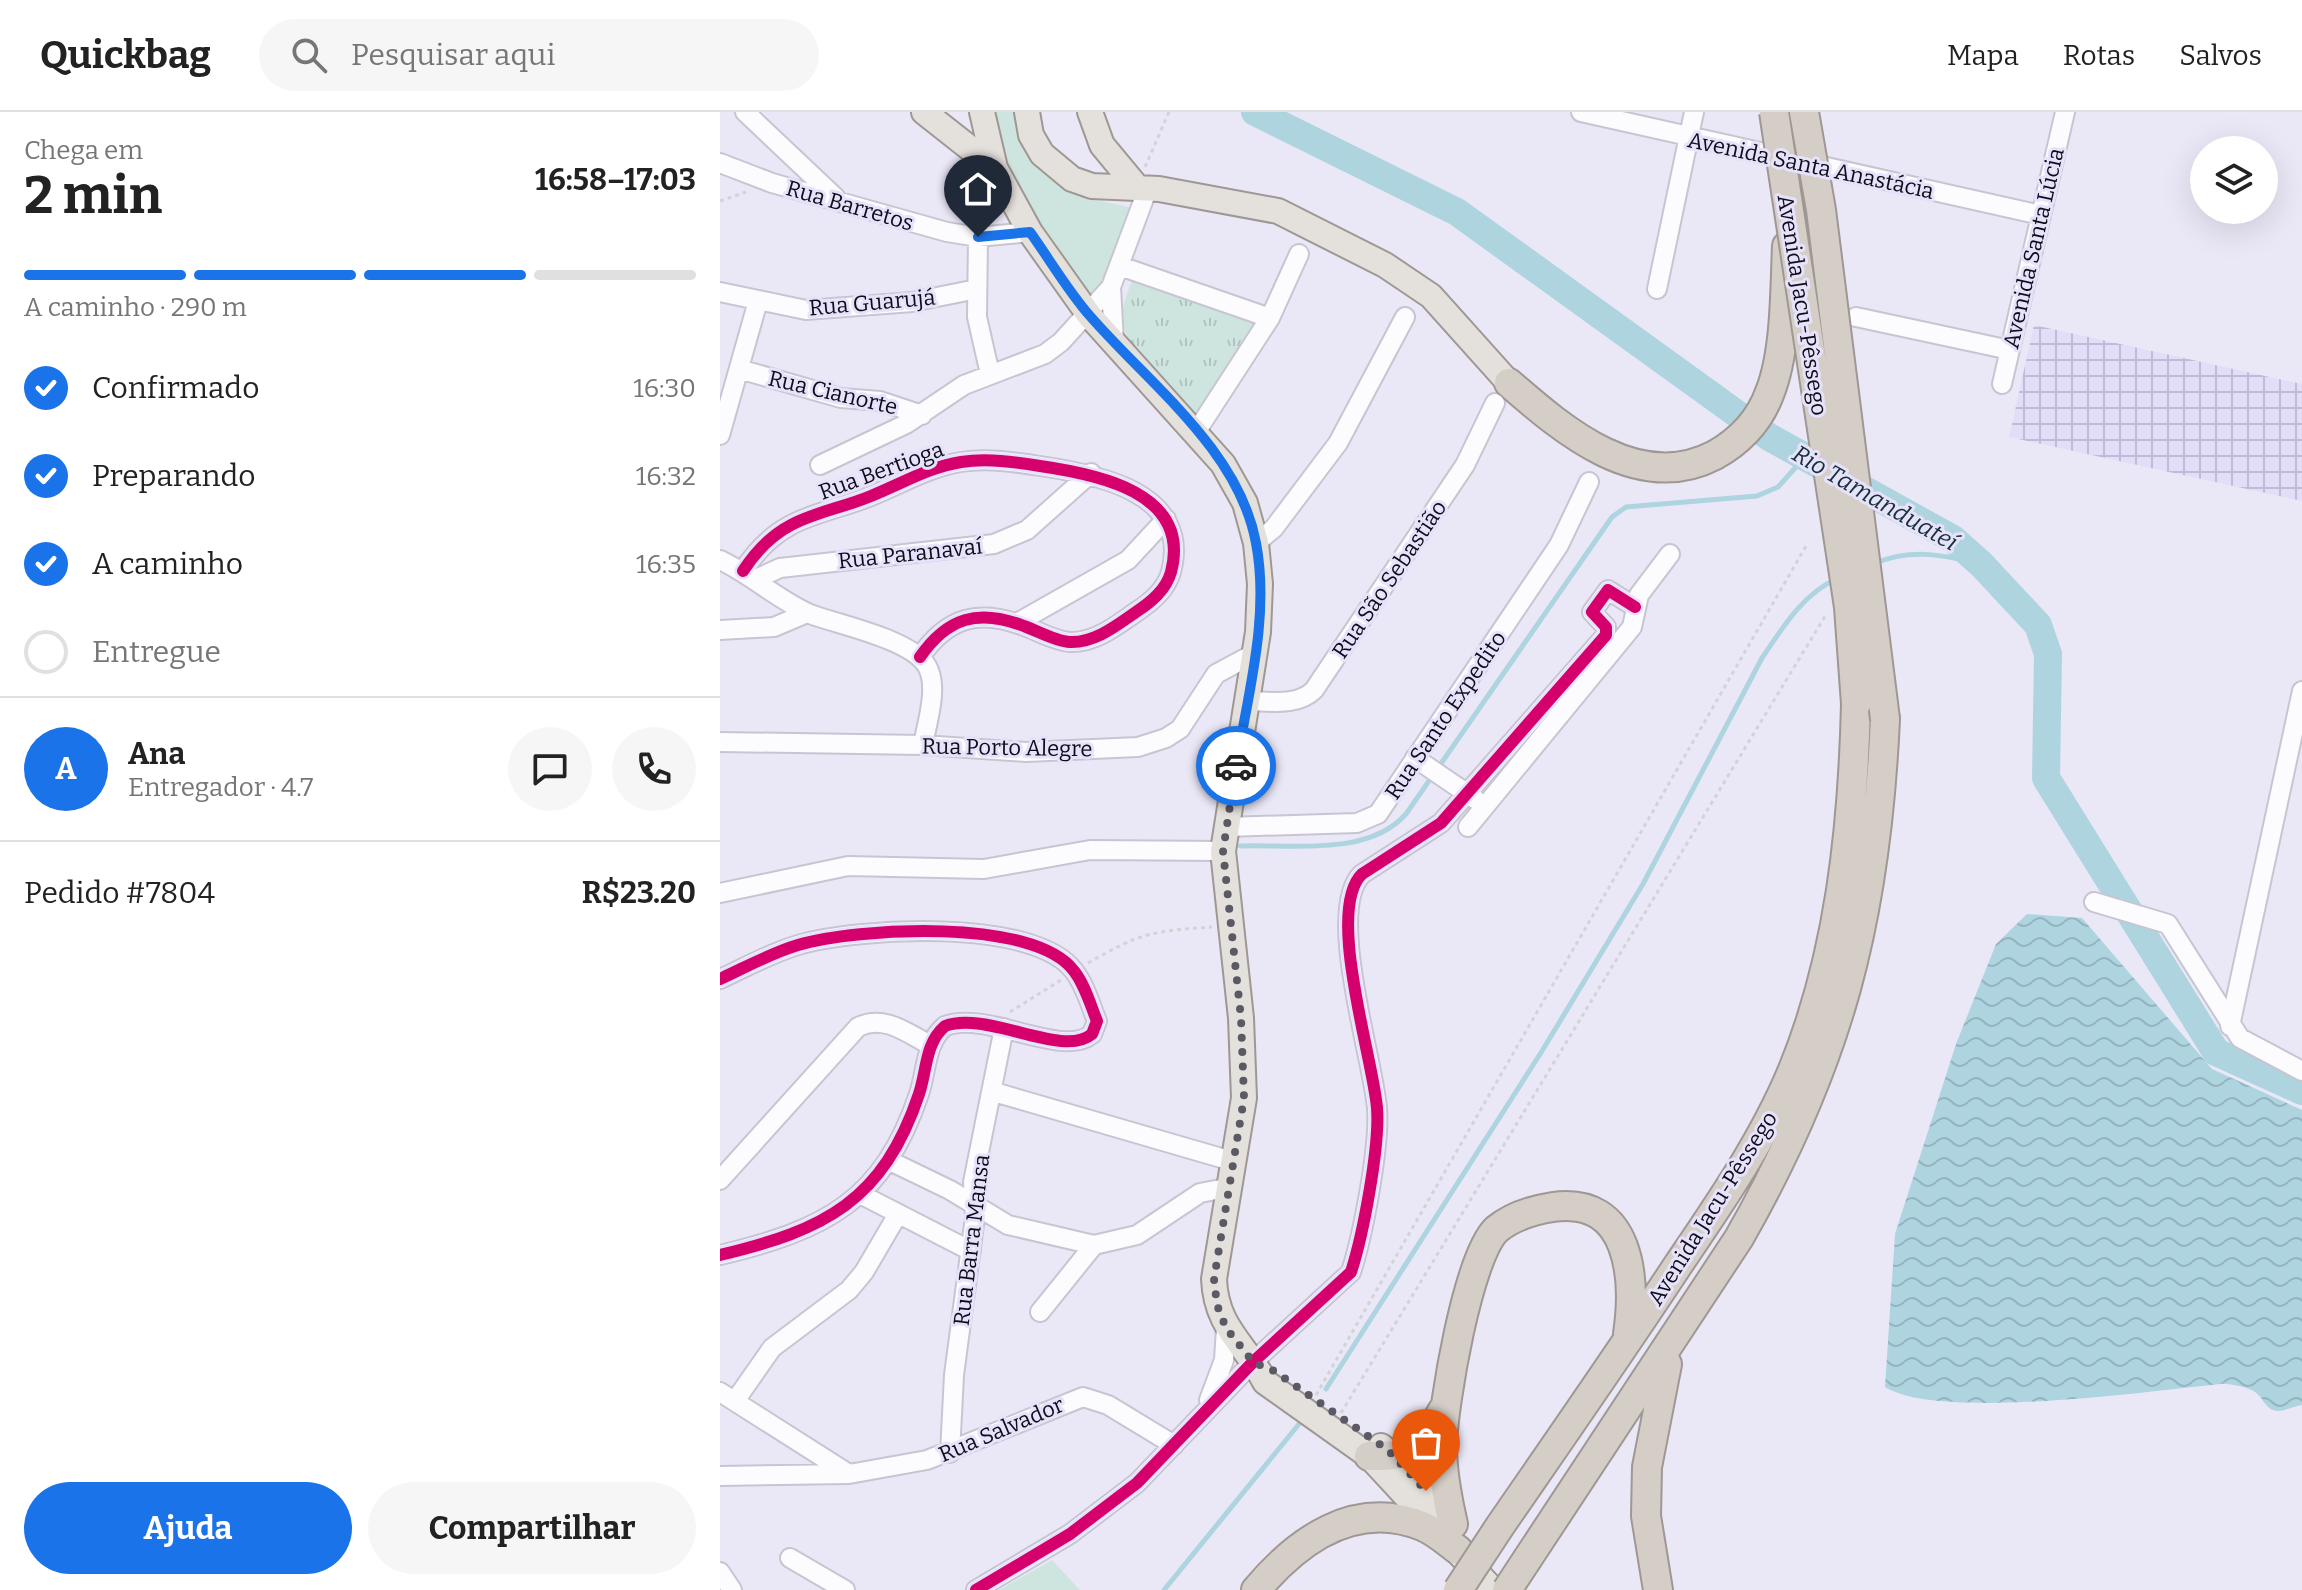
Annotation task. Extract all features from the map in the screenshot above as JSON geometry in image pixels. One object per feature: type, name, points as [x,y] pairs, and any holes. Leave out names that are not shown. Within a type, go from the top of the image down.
[{"type":"highway","name":"Avenida Jacu-Pêssego","points":[[1458,1590],[1626,1343],[1752,1150],[1793,1070],[1830,948],[1844,871],[1854,786],[1856,704],[1849,607],[1774,112]]},
{"type":"highway","name":"Avenida Jacu-Pêssego","points":[[1509,1590],[1672,1343],[1764,1194],[1819,1077],[1858,953],[1872,878],[1885,719],[1821,210],[1804,112]]},
{"type":"highway","points":[[1821,210],[1823,112]]},
{"type":"highway","points":[[1502,393],[1629,464],[1654,468],[1704,461],[1746,433],[1772,390],[1777,365],[1788,209]]},
{"type":"highway","points":[[1256,1590],[1301,1546],[1327,1528],[1354,1518],[1403,1520],[1456,1537],[1442,1450],[1447,1402],[1464,1317],[1482,1253],[1497,1230],[1530,1211],[1568,1205],[1604,1218],[1621,1239],[1634,1294],[1626,1343]]},
{"type":"highway","points":[[1658,1590],[1646,1516],[1647,1467],[1654,1416],[1672,1343]]},
{"type":"highway","points":[[1382,1457],[1419,1445],[1447,1402]]},
{"type":"main road","points":[[924,112],[995,168]]},
{"type":"main road","points":[[982,112],[995,168],[1030,232],[1089,315],[1196,432],[1236,485],[1256,543],[1260,584],[1255,653],[1224,839],[1244,1075],[1235,1162],[1214,1279],[1217,1305],[1226,1328],[1265,1382],[1382,1457]]},
{"type":"main road","points":[[1027,112],[1031,135],[1055,169],[1092,186],[1142,187],[1278,211],[1385,265],[1431,296],[1502,393]]},
{"type":"main road","points":[[1090,112],[1102,145],[1142,187]]},
{"type":"main road","points":[[1254,1363],[1274,1371],[1339,1416],[1509,1590]]},
{"type":"main road","points":[[1456,1537],[1493,1590]]},
{"type":"street","points":[[745,112],[841,202]]},
{"type":"street","name":"Avenida Santa Anastácia","points":[[1581,112],[1688,139],[2041,215]]},
{"type":"street","points":[[1657,289],[1694,112]]},
{"type":"street","name":"Avenida Santa Lúcia","points":[[2002,384],[2065,112]]},
{"type":"street","name":"Rua Barretos","points":[[720,163],[947,232],[978,237],[1030,232]]},
{"type":"street","points":[[1114,342],[1111,287],[1142,187]]},
{"type":"street","points":[[978,237],[979,336],[990,374]]},
{"type":"street","points":[[1196,432],[1270,318],[1299,254]]},
{"type":"street","points":[[1120,266],[1270,318]]},
{"type":"street","name":"Rua Cianorte","points":[[739,369],[841,398],[880,401],[922,415],[964,385],[1045,354],[1089,315],[1111,287]]},
{"type":"street","name":"Rua Guarujá","points":[[720,292],[806,310],[912,302],[977,289]]},
{"type":"street","points":[[720,435],[758,301]]},
{"type":"street","points":[[1256,543],[1274,528],[1338,443],[1405,317]]},
{"type":"street","points":[[1856,317],[2010,350]]},
{"type":"street","name":"Rua São Sebastião","points":[[1246,701],[1294,701],[1305,698],[1314,690],[1465,465],[1502,393]]},
{"type":"street","points":[[820,465],[922,415]]},
{"type":"street","name":"Rua Bertioga","points":[[750,575],[770,539],[792,524],[870,497],[937,467],[989,461],[1091,473],[1144,496],[1166,519]]},
{"type":"street","name":"Rua Paranavaí","points":[[750,575],[780,568],[994,544],[1027,530],[1091,473]]},
{"type":"street","name":"Rua Santo Expedito","points":[[720,893],[848,866],[984,869],[1090,850],[1224,839],[1367,820],[1378,814],[1428,767],[1559,545],[1589,482]]},
{"type":"street","points":[[1017,623],[1128,560],[1166,519]]},
{"type":"street","points":[[920,657],[936,634],[951,623],[995,618],[1070,642],[1107,632],[1149,603],[1166,585],[1173,549],[1166,519]]},
{"type":"street","points":[[1468,827],[1632,627],[1635,607],[1647,582],[1670,554]]},
{"type":"street","points":[[720,560],[750,575],[807,613],[896,644],[920,657],[931,679],[923,745]]},
{"type":"street","points":[[976,1590],[1070,1534],[1137,1483],[1254,1363],[1351,1272],[1358,1251],[1377,1126],[1348,930],[1352,885],[1362,874],[1441,823],[1606,635],[1606,627],[1592,612],[1608,590],[1635,607]]},
{"type":"street","points":[[720,630],[774,627],[807,613]]},
{"type":"street","name":"Rua Porto Alegre","points":[[720,742],[923,745],[1026,752],[1138,747],[1180,729],[1216,674],[1255,653]]},
{"type":"street","points":[[2230,1026],[2302,691]]},
{"type":"street","points":[[1428,767],[1484,805]]},
{"type":"street","points":[[2094,902],[2168,924],[2230,1026],[2254,1048],[2302,1071]]},
{"type":"street","points":[[720,979],[800,944],[858,935],[958,932],[1025,941],[1049,951],[1074,971],[1097,1021],[1086,1040],[1061,1041],[998,1026],[956,1022],[935,1034],[915,1105],[890,1161],[860,1194],[823,1221],[756,1246],[720,1255]]},
{"type":"street","points":[[720,1180],[858,1027],[869,1021],[886,1022],[930,1045]]},
{"type":"street","name":"Rua Barra Mansa","points":[[950,1453],[954,1375],[971,1251],[973,1182],[994,1092],[998,1026]]},
{"type":"street","points":[[994,1092],[1235,1162]]},
{"type":"street","points":[[890,1161],[950,1190],[1008,1225],[1094,1245],[1137,1235],[1200,1193],[1231,1187]]},
{"type":"street","points":[[860,1194],[971,1251]]},
{"type":"street","points":[[849,1474],[728,1397],[772,1348],[849,1290],[864,1272],[898,1214]]},
{"type":"street","points":[[1040,1312],[1094,1245]]},
{"type":"street","points":[[1201,1417],[1222,1369],[1226,1328]]},
{"type":"street","name":"Rua Salvador","points":[[720,1476],[849,1474],[950,1453],[1038,1417],[1070,1399],[1083,1397],[1108,1405],[1174,1445]]},
{"type":"street","points":[[790,1558],[845,1590]]},
{"type":"street","points":[[720,1572],[732,1590]]},
{"type":"path","points":[[1142,187],[1169,112]]},
{"type":"path","points":[[1313,1399],[1806,546]]},
{"type":"path","points":[[1339,1416],[1827,612]]},
{"type":"path","points":[[998,1026],[1074,971],[1130,939],[1154,931],[1232,926]]},
{"type":"shaded area","points":[[2034,325],[2302,384],[2302,501],[2009,437]]},
{"type":"green space","points":[[992,112],[1022,112],[1055,177],[1078,196],[1129,207],[1097,300],[1081,289],[1008,180]]},
{"type":"green space","points":[[1132,279],[1259,323],[1196,418],[1150,372],[1131,345],[1122,316]]},
{"type":"green space","points":[[1052,1560],[1080,1590],[999,1590]]},
{"type":"water","points":[[2027,914],[2082,918],[2212,1069],[2302,1110],[2302,1405],[2274,1410],[2252,1390],[2224,1384],[2098,1397],[1997,1403],[1912,1397],[1885,1387],[1895,1234],[1956,1044],[1996,944]]},
{"type":"waterway","name":"Rio Tamanduateí","points":[[1255,112],[1457,212],[1769,437],[1953,539],[1982,565],[2038,625],[2048,654],[2046,778],[2216,1052],[2302,1091]]},
{"type":"waterway","points":[[1240,846],[1328,845],[1371,837],[1390,828],[1406,814],[1612,517],[1626,507],[1757,496],[1778,487],[1804,458]]},
{"type":"waterway","points":[[1876,563],[1916,554],[1955,558],[1982,565]]},
{"type":"waterway","points":[[1326,1389],[1542,1051],[1643,884],[1762,658],[1804,602],[1837,579]]},
{"type":"waterway","points":[[1164,1590],[1299,1424]]},
{"type":"cycle path","points":[[743,571],[770,539],[800,520],[861,500],[949,464],[971,461],[1030,465],[1112,482],[1154,505],[1167,523],[1174,545],[1171,572],[1166,584],[1147,604],[1105,632],[1088,640],[1070,642],[1007,621],[978,618],[965,620],[941,633],[920,657]]},
{"type":"cycle path","points":[[976,1590],[1070,1534],[1137,1483],[1253,1362],[1351,1272],[1370,1190],[1377,1124],[1374,1085],[1349,951],[1348,919],[1352,892],[1362,874],[1441,823],[1606,635],[1606,627],[1592,612],[1608,590],[1635,607]]},
{"type":"cycle path","points":[[720,979],[778,952],[825,939],[900,932],[943,931],[984,935],[1022,942],[1053,954],[1078,976],[1097,1021],[1092,1034],[1079,1040],[1063,1041],[982,1024],[945,1026],[930,1049],[919,1094],[904,1131],[887,1161],[868,1185],[820,1221],[790,1234],[720,1255]]},
{"type":"way so far","points":[[1236,766],[1223,851],[1244,1053],[1244,1098],[1240,1137],[1214,1279],[1217,1305],[1226,1328],[1253,1362],[1274,1371],[1388,1450],[1426,1491]]},
{"type":"route","points":[[978,237],[1030,232],[1078,302],[1223,464],[1245,503],[1256,543],[1260,584],[1258,632],[1236,766]]}]
